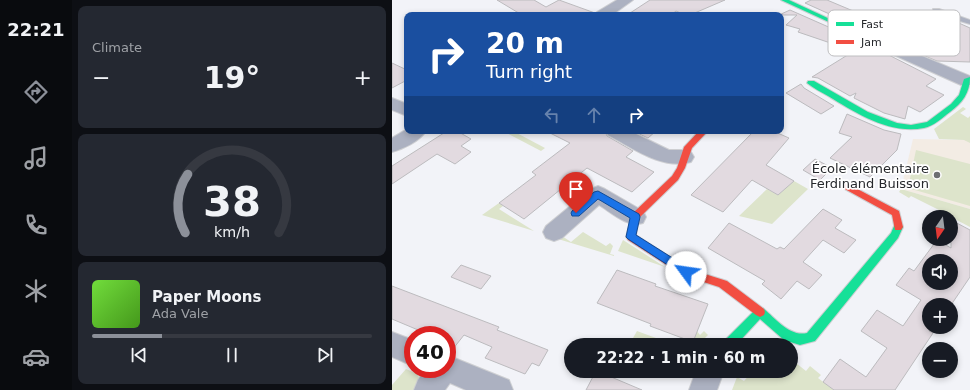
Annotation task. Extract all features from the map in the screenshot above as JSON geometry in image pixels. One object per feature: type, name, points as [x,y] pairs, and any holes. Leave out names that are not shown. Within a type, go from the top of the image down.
[{"type":"street","points":[[607,12],[626,0]]},
{"type":"street","points":[[784,0],[828,20]]},
{"type":"street","points":[[811,83],[883,121],[898,126],[913,128],[920,127],[930,123],[959,101],[965,93],[968,80],[910,56]]},
{"type":"street","points":[[392,103],[404,109]]},
{"type":"street","points":[[392,146],[412,134]]},
{"type":"street","points":[[621,134],[662,155],[669,157],[684,157]]},
{"type":"street","points":[[701,134],[688,147],[681,168],[675,178],[635,217],[631,237],[686,272],[723,284],[760,312],[788,336],[800,340],[811,337],[898,230],[899,222],[896,213],[846,186]]},
{"type":"street","points":[[554,232],[598,194],[635,217]]},
{"type":"street","points":[[735,338],[760,312]]},
{"type":"street","points":[[392,344],[404,349]]},
{"type":"street","points":[[456,372],[499,390]]},
{"type":"street","points":[[428,390],[437,378]]},
{"type":"street","points":[[703,390],[707,378]]},
{"type":"lane","points":[[960,19],[970,22]]},
{"type":"shaded area","name":"École élémentaire Ferdinand Buisson","points":[[970,135],[970,209],[901,189],[913,139],[964,140]]},
{"type":"green space","points":[[963,107],[966,109],[960,113],[968,118],[970,116],[970,143],[964,140],[939,139],[934,129]]},
{"type":"green space","points":[[509,134],[519,134],[545,148],[541,151]]},
{"type":"green space","name":"École élémentaire Ferdinand Buisson","points":[[916,150],[970,164],[970,206],[908,188]]},
{"type":"green space","points":[[794,181],[808,189],[772,224],[739,216],[767,189],[778,195]]},
{"type":"green space","points":[[901,189],[970,209],[970,227],[958,221],[958,210],[939,210],[911,196],[909,198],[899,192]]},
{"type":"green space","points":[[499,203],[503,206],[499,209],[534,231],[482,215]]},
{"type":"green space","points":[[583,232],[606,246],[610,243],[613,246],[610,254],[614,256],[558,239],[562,236],[571,242]]},
{"type":"green space","points":[[623,240],[665,267],[618,251]]},
{"type":"green space","points":[[637,331],[656,338],[633,338]]},
{"type":"green space","points":[[697,331],[700,335],[704,331],[708,335],[705,338],[687,338]]},
{"type":"green space","points":[[798,365],[806,371],[810,366],[821,375],[818,378],[834,390],[732,390],[737,378],[744,381],[747,378],[798,378]]},
{"type":"green space","points":[[404,371],[404,378],[419,378],[416,390],[392,390],[392,385]]},
{"type":"building","points":[[497,0],[534,0],[546,7],[559,0],[592,12],[517,12]]},
{"type":"building","points":[[650,0],[725,0],[697,12],[632,12]]},
{"type":"building","points":[[811,0],[827,0],[851,10],[828,10],[828,13],[805,3]]},
{"type":"building","points":[[790,10],[828,27],[828,42],[798,32],[800,29],[786,25],[797,15],[784,15],[784,13]]},
{"type":"building","points":[[960,24],[970,28],[970,62],[937,61],[925,56],[960,56]]},
{"type":"building","points":[[846,56],[891,56],[936,79],[926,86],[944,95],[920,112],[908,106],[905,119],[884,113],[854,98],[856,93],[850,96],[818,78],[812,77]]},
{"type":"building","points":[[392,63],[404,69],[404,82],[392,88]]},
{"type":"building","points":[[801,84],[804,88],[834,106],[821,114],[786,93]]},
{"type":"building","points":[[847,114],[884,130],[901,134],[897,150],[870,177],[830,158],[852,137],[839,133]]},
{"type":"building","points":[[442,134],[462,134],[471,139],[461,146],[471,152],[455,164],[437,154],[392,184],[392,166]]},
{"type":"building","points":[[552,134],[606,134],[607,136],[633,151],[626,157],[654,172],[632,192],[587,168],[524,219],[499,203],[536,175],[532,172],[570,143]]},
{"type":"building","points":[[639,134],[653,134],[648,138]]},
{"type":"building","points":[[751,134],[780,134],[789,138],[766,165],[794,181],[778,195],[752,180],[723,212],[691,195]]},
{"type":"building","points":[[815,159],[832,168],[820,180],[803,170]]},
{"type":"building","points":[[823,209],[842,220],[835,228],[856,240],[844,253],[823,240],[803,262],[822,275],[809,289],[797,281],[781,299],[762,284],[765,281],[708,248],[729,223],[777,249],[780,247],[784,249]]},
{"type":"building","points":[[958,224],[970,230],[970,277],[956,298],[922,298],[922,334],[932,334],[927,342],[922,342],[922,350],[895,390],[834,390],[823,382],[840,359],[866,377],[887,348],[861,331],[877,310],[903,326],[921,300],[896,285],[909,268],[914,271],[922,260],[922,290],[958,290],[958,254],[927,254],[933,246],[948,246],[951,248],[951,246],[958,246]]},
{"type":"building","points":[[461,265],[491,276],[481,289],[451,277]]},
{"type":"building","points":[[617,270],[656,284],[655,286],[708,304],[695,338],[682,338],[597,303]]},
{"type":"building","points":[[392,286],[499,327],[497,330],[548,350],[539,366],[532,363],[525,374],[485,358],[492,347],[464,335],[456,345],[456,326],[409,326],[392,319]]},
{"type":"building","points":[[592,378],[614,378],[642,390],[586,390]]},
{"type":"traffic: fast","points":[[784,0],[828,20]]},
{"type":"traffic: fast","points":[[811,83],[881,121],[911,127],[930,124],[953,106],[960,99],[966,87],[967,81],[970,79]]},
{"type":"traffic: fast","points":[[798,339],[811,337],[895,235],[898,227]]},
{"type":"traffic: fast","points":[[735,338],[760,312],[788,336],[794,338]]},
{"type":"traffic: jam","points":[[701,134],[688,147],[681,168],[675,178],[635,217],[631,237],[686,272],[723,284],[760,312]]},
{"type":"traffic: jam","points":[[846,186],[896,213],[898,227]]},
{"type":"place","name":"École élémentaire Ferdinand Buisson","points":[[937,175]]},
{"type":"route","points":[[576,213],[598,194],[635,217],[631,237],[686,272]]}]
